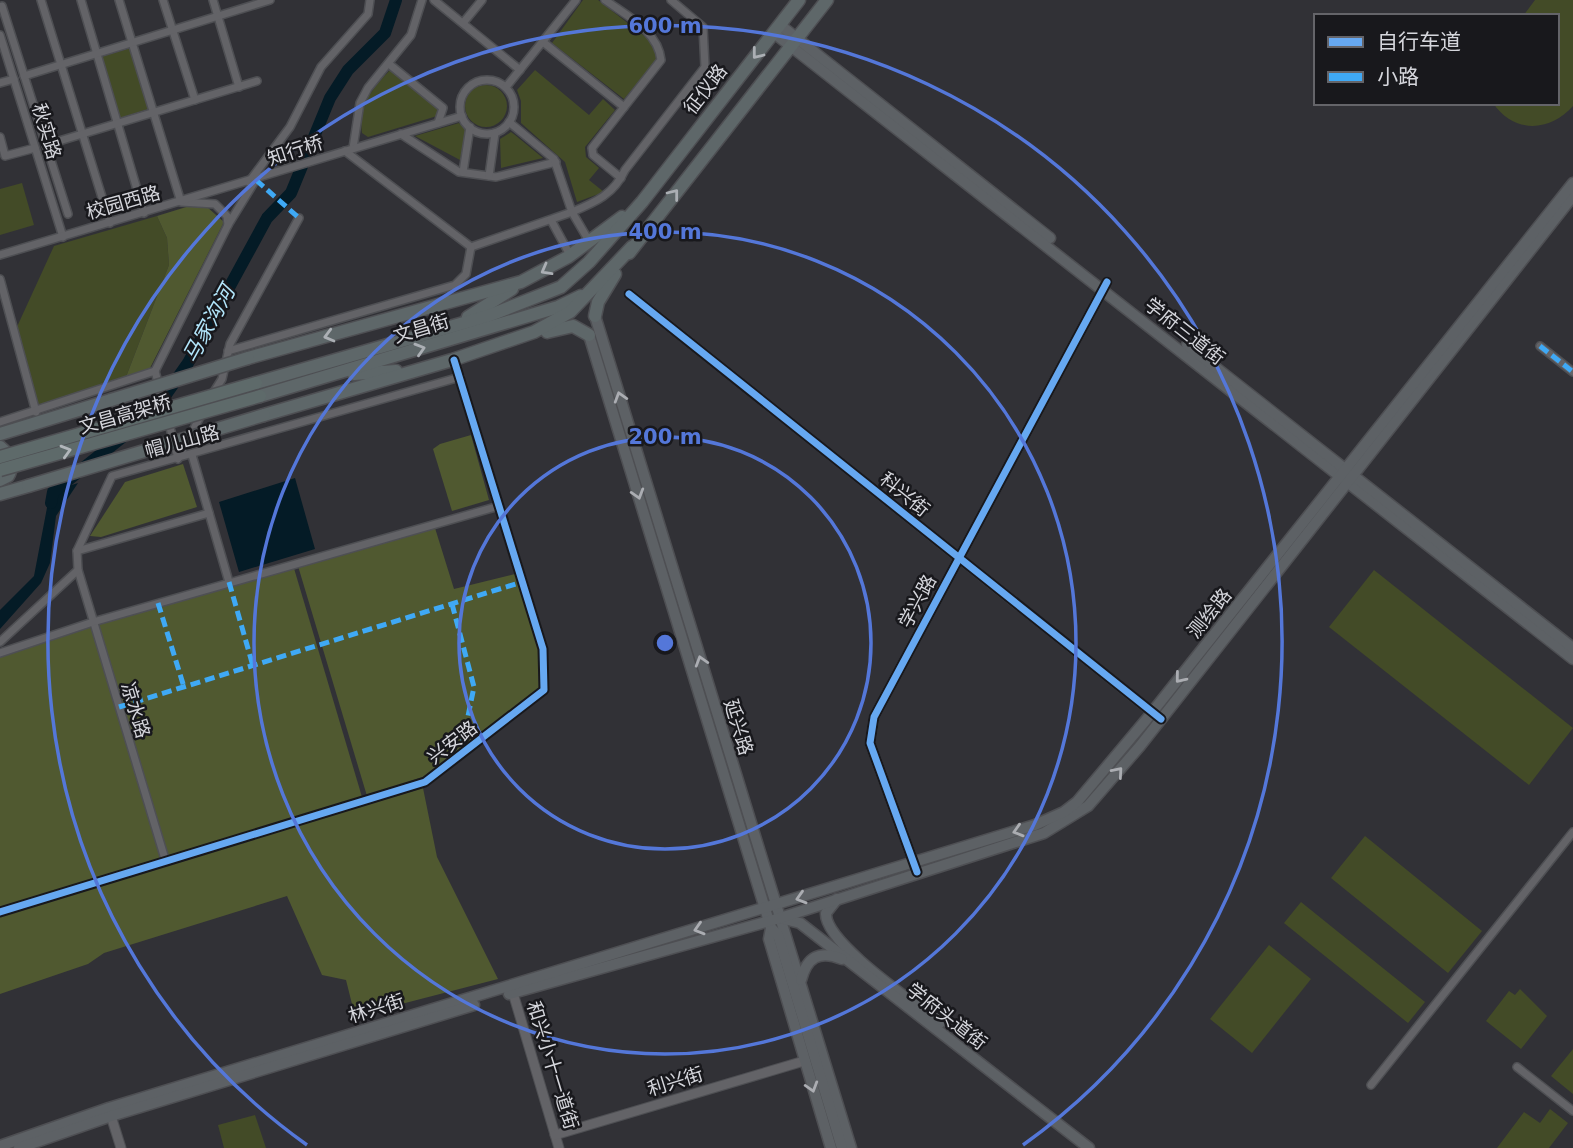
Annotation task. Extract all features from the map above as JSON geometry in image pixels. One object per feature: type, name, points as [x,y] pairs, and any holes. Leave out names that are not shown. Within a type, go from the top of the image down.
[{"type":"highway","name":"文昌高架桥","points":[[0,457],[258,389]]},
{"type":"highway","name":"文昌高架桥","points":[[0,470],[258,389]]},
{"type":"main road","points":[[595,316],[603,291],[632,247],[827,0]]},
{"type":"main road","points":[[811,21],[834,0]]},
{"type":"main road","name":"征仪路","points":[[642,202],[796,2]]},
{"type":"main road","name":"学府三道街","points":[[777,29],[1347,476],[1573,659]]},
{"type":"main road","name":"测绘路","points":[[1347,476],[1573,183]]},
{"type":"main road","name":"测绘路","points":[[764,909],[915,867],[1024,841],[1067,821],[1088,806],[1156,716],[1573,196]]},
{"type":"main road","points":[[457,324],[520,282],[570,255],[642,202]]},
{"type":"main road","name":"文昌街","points":[[258,389],[533,300],[561,287],[589,262],[642,202]]},
{"type":"main road","points":[[460,358],[534,332],[558,320],[632,247]]},
{"type":"main road","points":[[0,434],[248,358],[520,282]]},
{"type":"main road","name":"文昌街","points":[[258,389],[316,380],[558,307],[591,290]]},
{"type":"main road","name":"延兴路","points":[[595,316],[851,1148]]},
{"type":"main road","points":[[0,494],[567,326],[579,328],[589,335]]},
{"type":"main road","name":"延兴路","points":[[589,335],[769,924],[769,939],[831,1148]]},
{"type":"main road","points":[[316,380],[343,374],[413,371]]},
{"type":"main road","points":[[0,447],[7,454],[11,468],[8,476],[0,480]]},
{"type":"main road","name":"学府三道街","points":[[1347,476],[1573,648]]},
{"type":"main road","name":"测绘路","points":[[769,924],[915,867]]},
{"type":"main road","name":"学府头道街","points":[[837,899],[827,909],[825,919],[848,950],[1099,1148]]},
{"type":"main road","name":"林兴街","points":[[0,1146],[109,1108],[764,909]]},
{"type":"main road","name":"学府头道街","points":[[780,918],[800,923],[1089,1148]]},
{"type":"main road","points":[[769,924],[778,935],[842,1148]]},
{"type":"main road","name":"林兴街","points":[[19,1148],[111,1116],[513,993],[769,924]]},
{"type":"main road","points":[[800,983],[807,962],[816,956],[831,955],[852,963]]},
{"type":"street","points":[[41,0],[110,223]]},
{"type":"street","points":[[81,0],[144,213]]},
{"type":"street","points":[[119,0],[181,202],[215,204],[227,216],[228,225]]},
{"type":"street","points":[[163,0],[195,100]]},
{"type":"street","points":[[213,0],[239,87]]},
{"type":"street","points":[[24,76],[270,0]]},
{"type":"street","points":[[178,459],[155,371],[252,181],[290,127],[321,67],[368,13],[370,0]]},
{"type":"street","points":[[353,148],[360,103],[368,88],[411,35],[422,0]]},
{"type":"street","points":[[434,0],[520,70]]},
{"type":"street","points":[[506,87],[576,0]]},
{"type":"street","points":[[605,0],[650,34],[660,47],[661,60],[592,148],[593,155],[621,178]]},
{"type":"street","points":[[471,247],[551,220],[608,195],[705,67],[703,27],[671,0]]},
{"type":"street","points":[[463,23],[478,2]]},
{"type":"street","points":[[2,6],[68,214]]},
{"type":"street","name":"秋实路","points":[[0,35],[63,237]]},
{"type":"street","points":[[543,42],[624,107]]},
{"type":"street","points":[[389,64],[443,108],[438,122]]},
{"type":"street","points":[[0,83],[14,79]]},
{"type":"street","points":[[490,79],[506,87],[514,108],[509,122],[495,132],[479,132],[470,127],[462,116],[461,97],[472,83],[490,79]]},
{"type":"street","points":[[47,145],[257,81]]},
{"type":"street","points":[[345,150],[462,116]]},
{"type":"street","points":[[509,122],[556,162],[572,212],[589,241]]},
{"type":"street","points":[[463,172],[470,127]]},
{"type":"street","points":[[489,176],[495,132]]},
{"type":"street","points":[[401,134],[463,172],[489,176],[556,162]]},
{"type":"street","points":[[0,137],[5,156],[35,148]]},
{"type":"street","points":[[345,150],[471,247]]},
{"type":"street","name":"知行桥","points":[[252,181],[345,150]]},
{"type":"street","name":"校园西路","points":[[0,255],[252,181]]},
{"type":"street","points":[[178,459],[191,431],[222,379],[228,351],[249,305],[299,218]]},
{"type":"street","points":[[551,220],[570,255]]},
{"type":"street","points":[[228,351],[455,285],[466,274],[471,247]]},
{"type":"street","points":[[0,279],[36,412]]},
{"type":"street","name":"学兴路","points":[[915,867],[870,743],[874,716],[1105,285]]},
{"type":"street","name":"科兴街","points":[[629,294],[1156,716]]},
{"type":"street","points":[[1540,346],[1573,372]]},
{"type":"street","name":"兴安路","points":[[0,912],[165,859],[425,782],[544,690],[543,649],[460,377],[460,358]]},
{"type":"street","points":[[0,422],[155,371]]},
{"type":"street","name":"帽儿山路","points":[[78,570],[77,551],[112,475],[178,459],[460,377]]},
{"type":"street","points":[[192,455],[229,582]]},
{"type":"street","points":[[0,653],[93,622],[499,506]]},
{"type":"street","points":[[77,551],[209,513]]},
{"type":"street","points":[[0,642],[78,570]]},
{"type":"street","name":"凉水路","points":[[78,570],[165,859]]},
{"type":"street","points":[[1371,1085],[1573,832]]},
{"type":"street","name":"和兴小十一道街","points":[[513,993],[559,1148]]},
{"type":"street","name":"利兴街","points":[[555,1135],[804,1061]]},
{"type":"street","points":[[1517,1067],[1573,1111]]},
{"type":"street","points":[[111,1116],[121,1148]]},
{"type":"green space","points":[[583,0],[598,0],[652,42],[657,59],[624,99],[552,43]]},
{"type":"green space","points":[[1535,0],[1573,0],[1573,106],[1564,115],[1543,125],[1532,126],[1511,120],[1495,105],[1559,105],[1559,14],[1524,14]]},
{"type":"green space","points":[[131,48],[148,109],[120,118],[101,57]]},
{"type":"green space","points":[[391,69],[438,106],[437,116],[368,137],[362,133],[364,106],[372,91]]},
{"type":"green space","points":[[535,70],[589,115],[603,99],[615,110],[585,147],[586,157],[599,168],[589,180],[604,192],[577,202],[565,162],[521,123],[521,101],[517,90]]},
{"type":"green space","points":[[486,85],[501,91],[507,106],[501,121],[486,127],[471,121],[465,106],[471,91]]},
{"type":"green space","points":[[459,123],[466,131],[460,160],[415,136]]},
{"type":"green space","points":[[511,132],[543,158],[501,168],[500,139]]},
{"type":"green space","points":[[22,183],[34,225],[0,235],[0,189]]},
{"type":"green space","points":[[196,204],[207,207],[224,222],[149,370],[126,377],[169,265],[167,238],[157,216]]},
{"type":"green space","points":[[157,216],[167,238],[169,265],[126,377],[39,406],[16,329],[54,246]]},
{"type":"green space","points":[[471,435],[489,500],[452,511],[433,449],[440,444]]},
{"type":"green space","points":[[183,464],[197,507],[101,537],[90,536],[125,482]]},
{"type":"green space","points":[[435,528],[454,589],[515,574],[539,649],[541,688],[423,777],[367,796],[298,566]]},
{"type":"green space","points":[[293,565],[362,797],[167,856],[97,624]]},
{"type":"green space","points":[[1374,570],[1573,728],[1529,785],[1329,627]]},
{"type":"green space","points":[[91,625],[162,858],[0,908],[0,655]]},
{"type":"green space","points":[[423,788],[437,857],[498,979],[355,1016],[346,980],[322,975],[287,896],[104,953],[88,964],[0,994],[0,915]]},
{"type":"green space","points":[[1365,836],[1482,931],[1448,973],[1331,878]]},
{"type":"green space","points":[[1301,902],[1425,1002],[1408,1023],[1284,923]]},
{"type":"green space","points":[[1269,945],[1311,979],[1252,1053],[1210,1019]]},
{"type":"green space","points":[[1520,989],[1547,1016],[1521,1049],[1486,1021],[1509,991],[1515,995]]},
{"type":"green space","points":[[1573,1049],[1573,1094],[1551,1076]]},
{"type":"green space","points":[[1550,1109],[1568,1123],[1549,1148],[1497,1148],[1524,1112],[1540,1123]]},
{"type":"green space","points":[[255,1115],[266,1148],[224,1148],[218,1125]]},
{"type":"water","points":[[295,478],[315,549],[239,572],[219,502]]},
{"type":"water","points":[[78,483],[56,516],[50,563],[41,583],[0,629],[0,610],[34,576],[50,492]]},
{"type":"waterway","name":"马家沟河","points":[[51,503],[53,492],[153,413],[188,363],[267,218],[291,193],[330,98],[348,70],[385,33],[396,0]]},
{"type":"marked path","points":[[256,180],[299,218]]},
{"type":"marked path","points":[[1540,346],[1573,372]]},
{"type":"marked path","points":[[229,582],[253,666]]},
{"type":"marked path","points":[[119,707],[522,582]]},
{"type":"marked path","points":[[158,603],[184,687]]},
{"type":"marked path","points":[[452,604],[474,687],[460,755]]},
{"type":"cycle path","points":[[917,872],[870,743],[874,717],[1107,282]]},
{"type":"cycle path","points":[[629,294],[1161,719]]},
{"type":"cycle path","points":[[0,912],[425,782],[544,690],[543,649],[454,360]]}]
